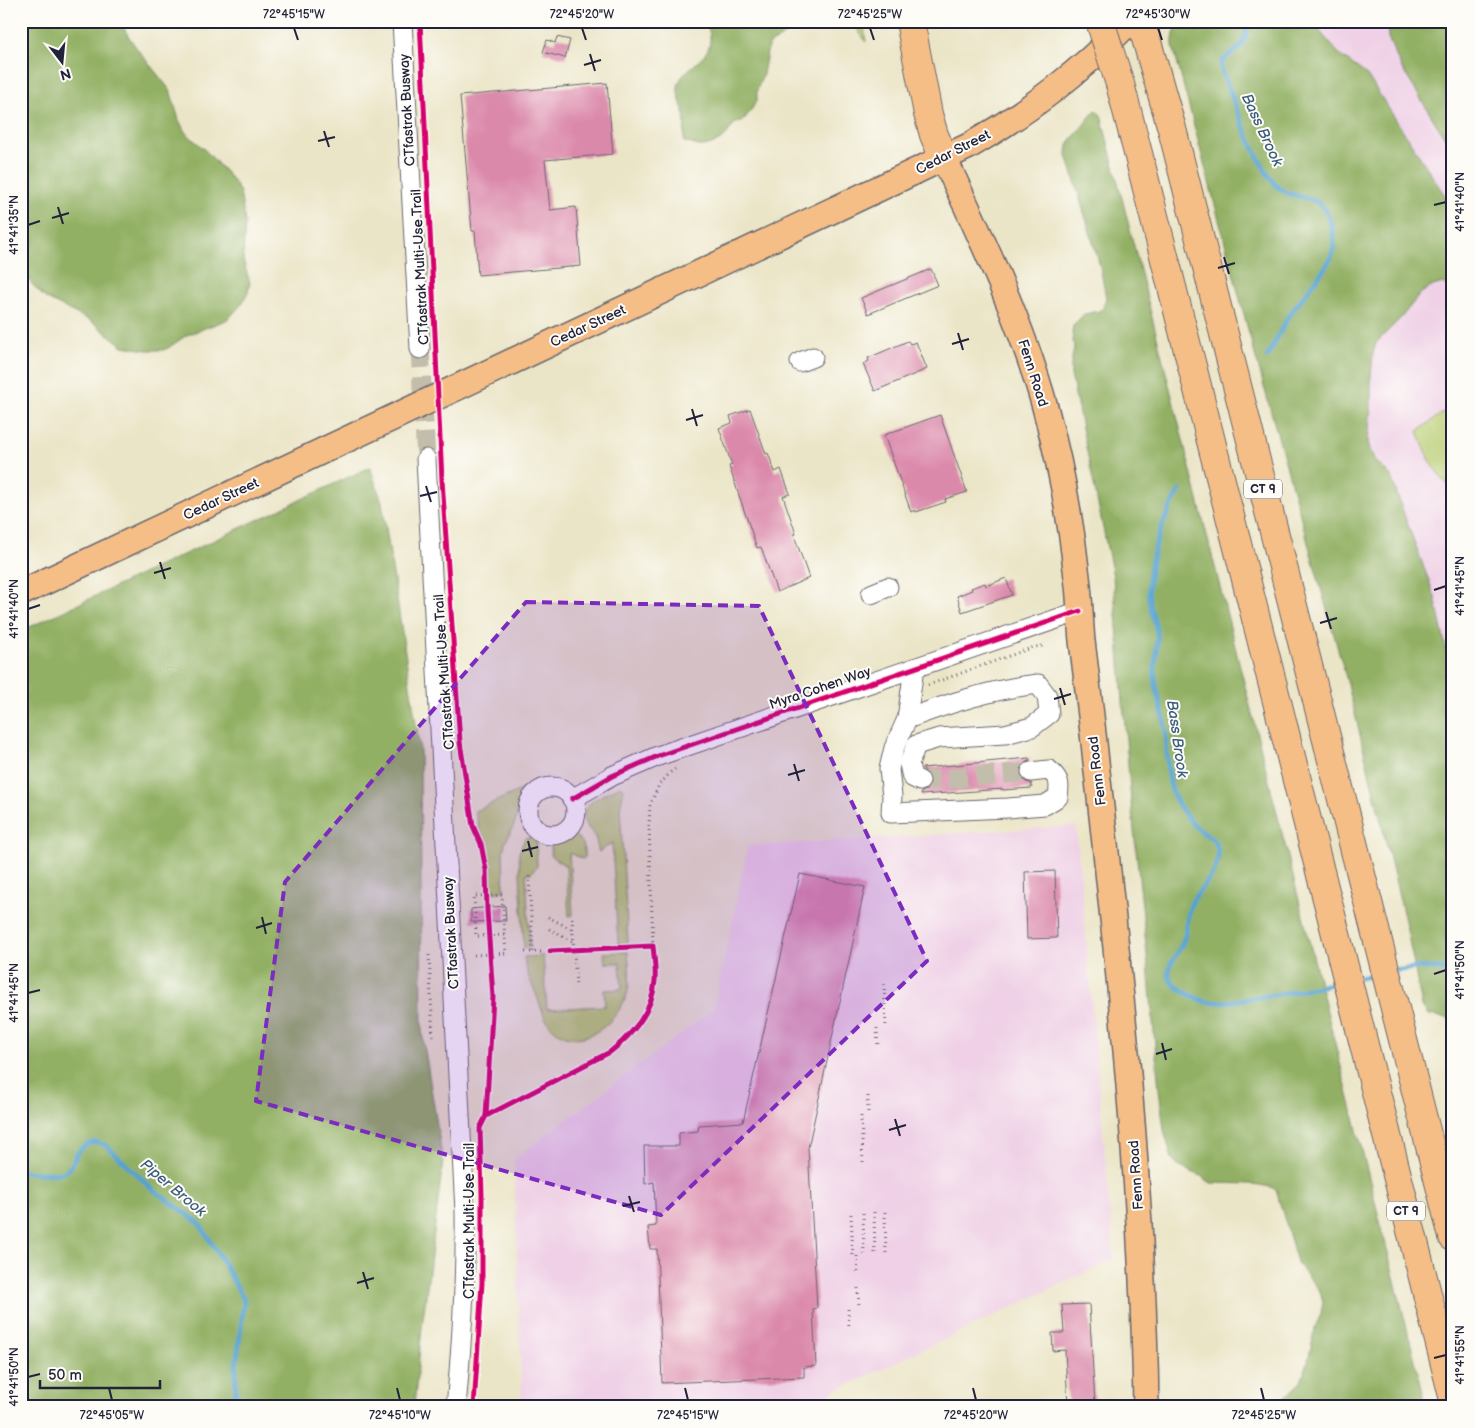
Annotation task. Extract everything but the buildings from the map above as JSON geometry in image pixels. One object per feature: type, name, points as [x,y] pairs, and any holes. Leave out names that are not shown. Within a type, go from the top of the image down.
[{"type":"highway","points":[[910,21],[928,114],[934,135],[944,158]]},
{"type":"highway","name":"CT 9","points":[[1100,21],[1120,84],[1144,177],[1451,1390]]},
{"type":"highway","name":"CT 9","points":[[1141,21],[1172,129],[1453,1237]]},
{"type":"main road","name":"Cedar Street","points":[[21,593],[944,158],[992,133],[1049,94],[1085,64],[1130,21]]},
{"type":"main road","name":"Fenn Road","points":[[944,158],[974,220],[1025,345],[1056,450],[1076,563],[1111,899],[1133,1137],[1143,1292],[1146,1407]]},
{"type":"street","name":"CTfastrak Busway","points":[[402,21],[420,349]]},
{"type":"street","name":"CTfastrak Busway","points":[[426,459],[465,1211],[466,1254],[463,1321],[456,1407]]},
{"type":"street","points":[[870,594],[888,587]]},
{"type":"street","name":"Myra Cohen Way","points":[[572,799],[612,776],[666,753],[1080,611]]},
{"type":"street","points":[[914,668],[908,719],[894,748],[890,769],[891,813],[1045,805],[1058,797],[1059,785],[1055,775],[1049,770],[1030,772]]},
{"type":"street","points":[[908,719],[977,695],[1019,686],[1038,684],[1047,696],[1048,714],[1032,727],[1005,734],[939,738],[916,746],[909,764],[912,776],[920,781]]},
{"type":"path","points":[[911,690],[1034,647],[1043,646]]},
{"type":"path","points":[[654,954],[649,826],[650,805],[659,785],[671,772],[678,768]]},
{"type":"path","points":[[529,876],[533,952]]},
{"type":"path","points":[[486,887],[486,903]]},
{"type":"path","points":[[474,955],[507,954],[502,895],[474,896],[476,936],[504,935]]},
{"type":"path","points":[[548,917],[573,930]]},
{"type":"path","points":[[572,918],[576,986]]},
{"type":"path","points":[[488,927],[490,963]]},
{"type":"path","points":[[548,929],[574,942]]},
{"type":"path","points":[[645,946],[653,946]]},
{"type":"path","points":[[566,950],[581,950]]},
{"type":"path","points":[[525,952],[542,952]]},
{"type":"path","points":[[429,955],[433,1036]]},
{"type":"path","points":[[884,984],[886,1027]]},
{"type":"path","points":[[877,1028],[878,1048]]},
{"type":"path","points":[[868,1096],[868,1116]]},
{"type":"path","points":[[861,1116],[863,1162]]},
{"type":"path","points":[[874,1212],[875,1256]]},
{"type":"path","points":[[885,1212],[886,1255]]},
{"type":"path","points":[[863,1213],[864,1256]]},
{"type":"path","points":[[851,1214],[858,1276]]},
{"type":"path","points":[[858,1288],[859,1308]]},
{"type":"path","points":[[848,1309],[849,1328]]},
{"type":"highlighted area","points":[[526,602],[759,606],[927,961],[661,1215],[256,1101],[285,882]]},
{"type":"shaded area","points":[[1311,21],[1387,21],[1388,39],[1401,67],[1453,151],[1453,208],[1367,75],[1341,56]]},
{"type":"shaded area","points":[[1443,283],[1453,289],[1453,682],[1435,597],[1391,476],[1376,461],[1368,442],[1371,376],[1376,343],[1400,319],[1421,293]]},
{"type":"shaded area","points":[[1076,826],[1114,1259],[801,1407],[522,1407],[514,1159],[714,1009],[748,846]]},
{"type":"green space","points":[[21,21],[120,21],[138,50],[170,90],[179,120],[185,132],[231,178],[240,192],[245,222],[243,260],[250,283],[247,295],[241,305],[226,320],[187,335],[163,350],[146,350],[123,346],[91,321],[45,298],[30,282],[21,265]]},
{"type":"green space","points":[[705,21],[791,21],[791,26],[781,38],[771,43],[768,47],[763,74],[757,90],[757,101],[744,120],[734,124],[724,138],[715,143],[699,146],[684,142],[685,117],[679,97],[678,85],[684,74],[704,56],[710,44],[709,31]]},
{"type":"green space","points":[[852,21],[863,21],[866,42]]},
{"type":"green space","points":[[1184,21],[1311,21],[1341,56],[1367,75],[1453,208],[1453,289],[1443,283],[1421,293],[1400,319],[1376,343],[1371,376],[1368,442],[1376,461],[1391,476],[1435,597],[1453,682],[1453,1019],[1428,1015],[1422,1006],[1406,925],[1347,681],[1250,337],[1173,46],[1175,32]]},
{"type":"green space","points":[[1387,21],[1449,21],[1453,31],[1453,151],[1401,67],[1388,38]]},
{"type":"green space","points":[[1096,110],[1101,115],[1425,1400],[1422,1407],[1274,1407],[1301,1382],[1321,1313],[1323,1302],[1320,1291],[1298,1265],[1276,1190],[1271,1187],[1253,1184],[1211,1183],[1201,1176],[1180,1167],[1172,1159],[1164,1130],[1131,802],[1113,576],[1071,375],[1074,348],[1073,326],[1084,314],[1099,311],[1103,308],[1106,298],[1100,266],[1067,155],[1069,143]]},
{"type":"green space","points":[[1453,405],[1453,490],[1431,463],[1418,431]]},
{"type":"green space","points":[[370,467],[382,502],[420,750],[422,1032],[443,1162],[414,1407],[21,1407],[21,631]]},
{"type":"green space","points":[[531,785],[522,795],[515,823],[505,843],[503,853],[504,891],[491,893],[487,845],[482,839],[475,811]]},
{"type":"green space","points":[[621,786],[624,789],[620,808],[628,943],[618,943],[612,843],[599,852],[596,839],[584,821],[584,814],[590,803]]},
{"type":"green space","points":[[575,835],[583,844],[585,857],[583,859],[569,853],[573,915],[569,916],[566,866],[551,856],[551,843]]},
{"type":"green space","points":[[531,837],[536,841],[537,866],[531,873],[526,874],[530,948],[524,948],[519,853],[525,838]]},
{"type":"green space","points":[[628,952],[629,978],[627,994],[615,1016],[606,1025],[584,1037],[572,1037],[561,1034],[550,1025],[528,976],[524,957],[543,956],[547,1009],[605,1006],[604,990],[622,989],[620,963],[605,963],[604,953]]},
{"type":"waterway","name":"Bass Brook","points":[[1247,21],[1243,43],[1226,58],[1221,66],[1241,121],[1272,181],[1282,190],[1308,198],[1322,206],[1328,215],[1334,239],[1333,252],[1327,265],[1288,317],[1267,357]]},
{"type":"waterway","name":"Bass Brook","points":[[1180,490],[1161,528],[1150,571],[1149,598],[1157,635],[1156,682],[1165,725],[1171,788],[1189,820],[1215,842],[1218,859],[1211,876],[1193,900],[1189,911],[1186,933],[1170,968],[1169,978],[1175,985],[1189,994],[1204,1001],[1213,1002],[1281,994],[1339,982]]},
{"type":"waterway","name":"Bass Brook","points":[[1394,971],[1421,967],[1453,971]]},
{"type":"waterway","name":"Bass Brook","points":[[1355,979],[1378,974]]},
{"type":"waterway","name":"Piper Brook","points":[[21,1169],[32,1173],[62,1173],[69,1169],[77,1153],[84,1146],[96,1142],[100,1143],[108,1147],[152,1189],[199,1223],[244,1300],[236,1367],[235,1407]]},
{"type":"tunnel","points":[[420,349],[426,459]]},
{"type":"tunnel","points":[[920,781],[1031,772]]},
{"type":"cycle path","name":"CTfastrak Multi-Use Trail","points":[[420,21],[442,480],[460,742],[473,826],[481,844],[486,870],[493,997],[486,1116],[480,1128],[482,1283],[474,1407]]},
{"type":"cycle path","points":[[572,799],[612,776],[658,756],[1080,611]]},
{"type":"cycle path","points":[[486,1116],[610,1052],[634,1030],[650,1002],[655,977],[653,946],[550,951]]}]
